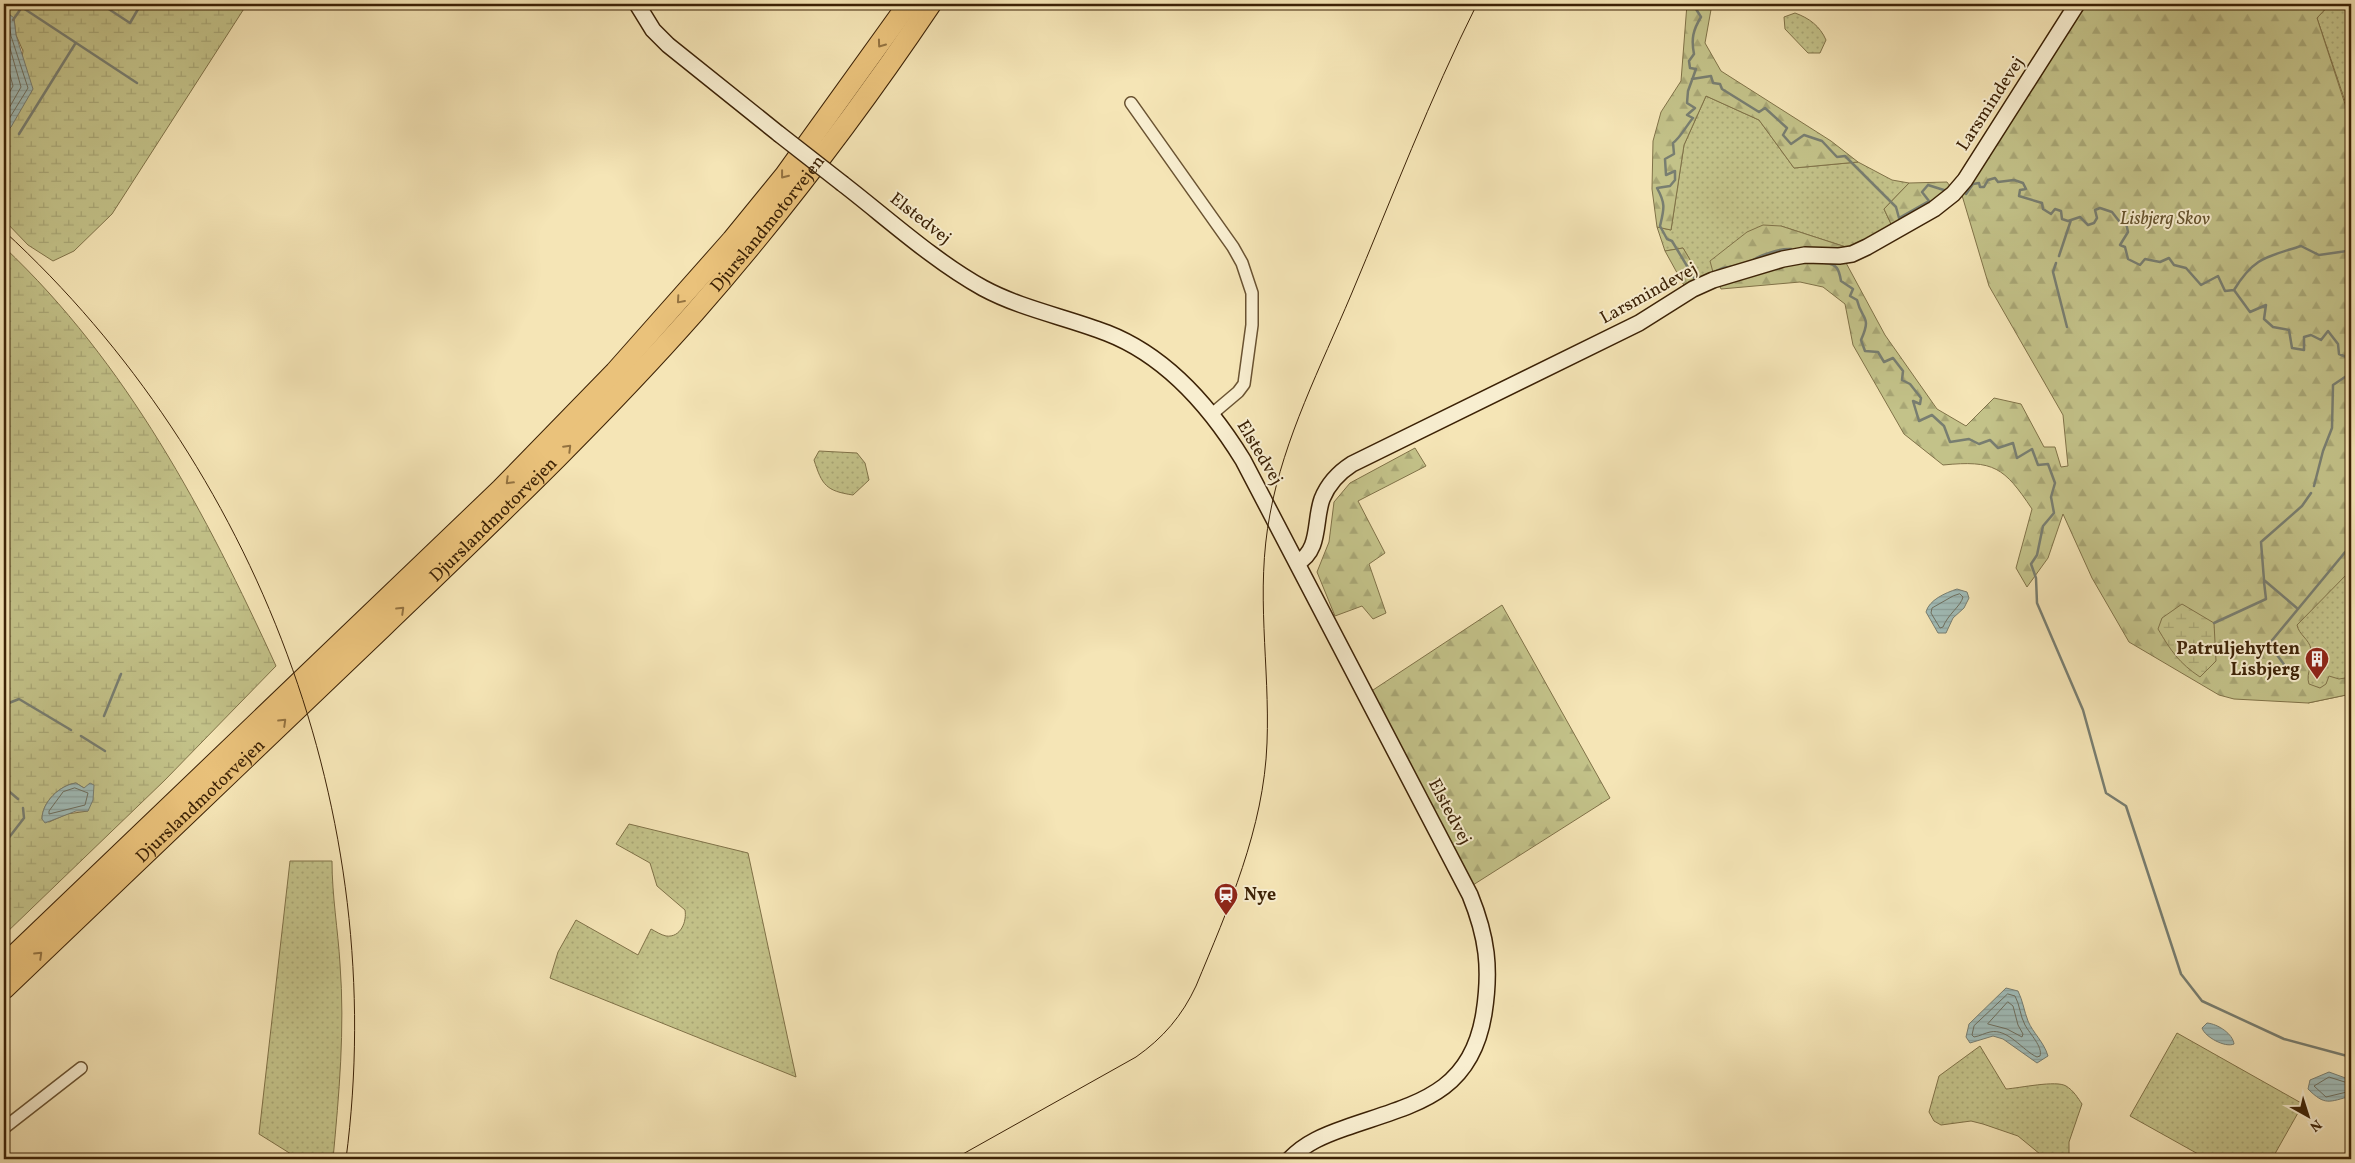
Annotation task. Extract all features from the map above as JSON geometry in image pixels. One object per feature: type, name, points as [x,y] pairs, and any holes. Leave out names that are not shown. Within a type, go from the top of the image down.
[{"type":"highway","name":"Djurslandmotorvejen","points":[[4,965],[501,489],[616,372],[706,270],[785,175],[908,4]]},
{"type":"highway","name":"Djurslandmotorvejen","points":[[4,989],[515,501],[629,385],[702,304],[799,186],[865,98],[931,4]]},
{"type":"street","name":"Elstedvej","points":[[637,4],[653,30],[668,46],[951,267],[983,288],[1025,306],[1109,333],[1139,350],[1192,391],[1212,414],[1243,460],[1470,895],[1482,930],[1488,958],[1489,986],[1483,1022],[1476,1044],[1460,1072],[1449,1085],[1422,1100],[1312,1142],[1290,1159]]},
{"type":"street","name":"Larsmindevej","points":[[1297,563],[1306,558],[1314,541],[1321,501],[1329,484],[1341,471],[1352,464],[1639,323],[1693,289],[1714,280],[1783,259],[1805,255],[1839,256],[1852,254],[1934,209],[1953,194],[1965,180],[2077,4]]},
{"type":"street","name":"Elstedvej","points":[[1131,103],[1233,247],[1242,263],[1252,293],[1252,325],[1244,384],[1238,392],[1212,414]]},
{"type":"street","points":[[4,1128],[81,1068]]},
{"type":"green space","points":[[4,4],[247,4],[112,214],[74,251],[53,261],[28,245],[4,220],[4,134],[11,127],[23,51],[16,35],[14,19],[4,10]]},
{"type":"green space","points":[[1687,4],[1712,4],[1705,43],[1721,71],[1831,141],[1858,162],[1794,168],[1759,120],[1706,96],[1684,145],[1671,230],[1657,227],[1652,189],[1653,141],[1661,112],[1681,81]]},
{"type":"green space","name":"Lisbjerg Skov","points":[[2082,4],[2330,4],[2317,18],[2345,104],[2351,116],[2351,570],[2297,625],[2311,649],[2312,658],[2308,676],[2309,684],[2320,688],[2326,684],[2329,676],[2339,679],[2351,677],[2351,694],[2308,703],[2234,699],[2219,695],[2129,642],[2092,578],[2063,514],[2048,558],[2027,587],[2016,568],[2032,509],[2005,475],[1996,469],[1974,464],[1943,465],[1904,434],[1853,345],[1845,304],[1823,287],[1800,282],[1721,289],[1718,282],[1804,260],[1845,261],[1885,335],[1937,409],[1966,426],[1994,398],[2021,404],[2044,447],[2055,447],[2061,467],[2068,466],[2063,415],[1989,286],[1961,192]]},
{"type":"green space","points":[[2330,4],[2351,4],[2351,116],[2317,18]]},
{"type":"green space","points":[[1795,13],[1814,23],[1824,35],[1826,40],[1820,53],[1808,53],[1785,29],[1784,17]]},
{"type":"green space","points":[[1706,96],[1759,120],[1794,168],[1858,162],[1892,180],[1909,183],[1884,209],[1892,226],[1852,249],[1781,226],[1714,276],[1702,280],[1683,248],[1665,251],[1657,227],[1671,230],[1684,145]]},
{"type":"green space","points":[[1947,182],[1952,189],[1892,226],[1884,209],[1909,183]]},
{"type":"green space","points":[[1763,225],[1781,226],[1852,249],[1714,276],[1710,261],[1747,232]]},
{"type":"green space","points":[[4,247],[48,292],[89,340],[126,390],[192,497],[276,666],[165,780],[4,935]],"holes":[[[76,783],[84,788],[88,811],[67,814],[49,822],[42,819],[45,806],[58,791],[70,784]]]},
{"type":"green space","points":[[1683,248],[1702,280],[1686,289],[1665,251]]},
{"type":"green space","points":[[1415,448],[1426,466],[1358,501],[1385,553],[1369,564],[1386,613],[1373,619],[1362,606],[1335,616],[1317,572],[1329,542],[1334,502],[1350,483]]},
{"type":"green space","points":[[819,451],[857,453],[865,463],[869,480],[853,495],[831,489],[823,481],[814,460]]},
{"type":"green space","points":[[2351,543],[2351,694],[2308,703],[2267,643]]},
{"type":"green space","points":[[2182,604],[2214,623],[2216,661],[2200,677],[2186,667],[2176,656],[2158,629],[2162,618]]},
{"type":"green space","points":[[1502,605],[1610,798],[1473,885],[1370,692]]},
{"type":"green space","points":[[629,824],[748,853],[796,1077],[550,978],[558,952],[576,920],[638,955],[651,929],[666,936],[671,936],[682,928],[685,910],[657,886],[650,863],[616,844]]},
{"type":"green space","points":[[290,861],[332,861],[342,1013],[333,1159],[299,1159],[259,1134]]},
{"type":"green space","points":[[2177,1033],[2303,1104],[2272,1159],[2207,1159],[2130,1116]]},
{"type":"green space","points":[[1980,1046],[2006,1089],[2061,1084],[2075,1094],[2082,1104],[2069,1142],[2069,1159],[2046,1159],[2018,1136],[1983,1124],[1971,1121],[1941,1125],[1934,1121],[1929,1112],[1939,1076]]},
{"type":"water","points":[[4,10],[14,18],[16,35],[33,89],[11,127],[4,134]]},
{"type":"water","points":[[1957,589],[1967,592],[1969,598],[1964,608],[1953,618],[1946,633],[1938,633],[1926,612],[1930,604],[1938,597]]},
{"type":"water","points":[[76,783],[84,788],[90,783],[94,785],[93,800],[88,811],[76,811],[45,823],[42,819],[45,806],[53,795],[64,787]]},
{"type":"water","points":[[2006,988],[2018,991],[2028,1021],[2046,1051],[2048,1056],[2037,1063],[2003,1039],[1993,1036],[1970,1043],[1966,1037],[1969,1024]]},
{"type":"water","points":[[2207,1023],[2216,1025],[2224,1030],[2231,1037],[2234,1044],[2221,1043],[2207,1035],[2202,1028]]},
{"type":"water","points":[[2329,1072],[2351,1080],[2351,1096],[2328,1101],[2319,1098],[2308,1089],[2310,1080]]},
{"type":"waterway","points":[[17,4],[137,83]]},
{"type":"waterway","points":[[101,4],[130,23],[141,4]]},
{"type":"waterway","points":[[1696,281],[1672,241],[1667,239],[1660,226],[1663,207],[1662,198],[1657,188],[1670,186],[1675,180],[1675,171],[1666,175],[1665,159],[1674,154],[1673,143],[1679,138],[1693,118],[1687,115],[1695,108],[1687,103],[1688,91],[1696,69],[1690,68],[1689,61],[1694,54],[1693,35],[1701,17],[1696,9],[1697,4]]},
{"type":"waterway","points":[[13,20],[22,7]]},
{"type":"waterway","points":[[19,134],[75,44]]},
{"type":"waterway","points":[[1692,79],[1711,76],[1713,83],[1720,84],[1722,89],[1759,112],[1765,108],[1787,128],[1783,135],[1791,144],[1804,135],[1822,141],[1837,157],[1845,156],[1896,207],[1899,218],[1929,201],[1922,192],[1928,185],[1947,191]]},
{"type":"waterway","points":[[1966,194],[1973,184],[1979,183],[1980,187],[1984,187],[1988,180],[1995,178],[1998,182],[2014,180],[2023,183],[2026,189],[2020,190],[2019,196],[2042,203],[2043,209],[2051,214],[2055,209],[2061,211],[2062,219],[2068,221],[2080,217],[2088,225],[2094,223],[2097,218],[2095,210],[2100,208],[2112,212],[2119,221],[2126,223],[2128,232],[2120,245],[2125,247],[2128,259],[2140,265],[2145,259],[2160,262],[2169,258],[2174,265],[2186,268],[2201,285],[2218,276],[2225,291],[2234,290],[2250,312],[2266,305],[2264,319],[2273,327],[2289,330],[2292,348],[2304,350],[2304,337],[2311,335],[2321,340],[2328,331],[2338,344],[2339,354],[2351,359]]},
{"type":"waterway","points":[[2059,256],[2071,220]]},
{"type":"waterway","points":[[2234,290],[2255,264],[2270,256],[2301,246],[2319,255],[2347,251],[2351,248]]},
{"type":"waterway","points":[[1752,261],[1771,252],[1791,249]]},
{"type":"waterway","points":[[1803,263],[1810,262]]},
{"type":"waterway","points":[[1825,263],[1835,266],[1841,281],[1853,289],[1850,296],[1857,300],[1866,322],[1861,340],[1865,351],[1878,352],[1884,362],[1893,358],[1903,371],[1902,380],[1910,384],[1921,398],[1920,404],[1913,401],[1919,421],[1932,415],[1944,426],[1950,442],[1969,439],[1979,444],[1990,440],[1998,448],[2013,443],[2017,458],[2032,449],[2038,465],[2048,464],[2055,483],[2051,497],[2054,513],[2043,526],[2037,555],[2031,564],[2036,578],[2037,603],[2083,710],[2106,793],[2126,806],[2181,974],[2202,1001],[2284,1039],[2351,1057]]},
{"type":"waterway","points":[[2056,263],[2053,272],[2067,327]]},
{"type":"waterway","points":[[1712,273],[1723,268],[1735,266]]},
{"type":"waterway","points":[[2314,486],[2323,451],[2332,428],[2333,385],[2351,373],[2351,368]]},
{"type":"waterway","points":[[2311,493],[2302,506],[2261,542],[2264,580],[2298,609],[2351,545]]},
{"type":"waterway","points":[[2214,623],[2266,599],[2264,582]]},
{"type":"waterway","points":[[2291,674],[2269,644],[2298,609]]},
{"type":"waterway","points":[[104,716],[121,674]]},
{"type":"waterway","points":[[4,705],[19,699],[71,730]]},
{"type":"waterway","points":[[81,736],[105,751]]},
{"type":"waterway","points":[[4,787],[18,799]]},
{"type":"waterway","points":[[4,844],[24,818],[23,808]]},
{"type":"tram line","points":[[954,1159],[1136,1057],[1171,1026],[1185,1007],[1196,986],[1232,898],[1252,837],[1259,806],[1267,743],[1263,600],[1266,543],[1270,514],[1284,458],[1304,403],[1427,112],[1477,4]]},
{"type":"tram line","points":[[4,231],[93,324],[171,426],[236,537],[287,654],[325,777],[347,902],[355,1030],[346,1159]]},
{"type":"place","name":"Patruljehytten Lisbjerg","points":[[2317,680]]},
{"type":"place","name":"Nye","points":[[1226,916]]}]
